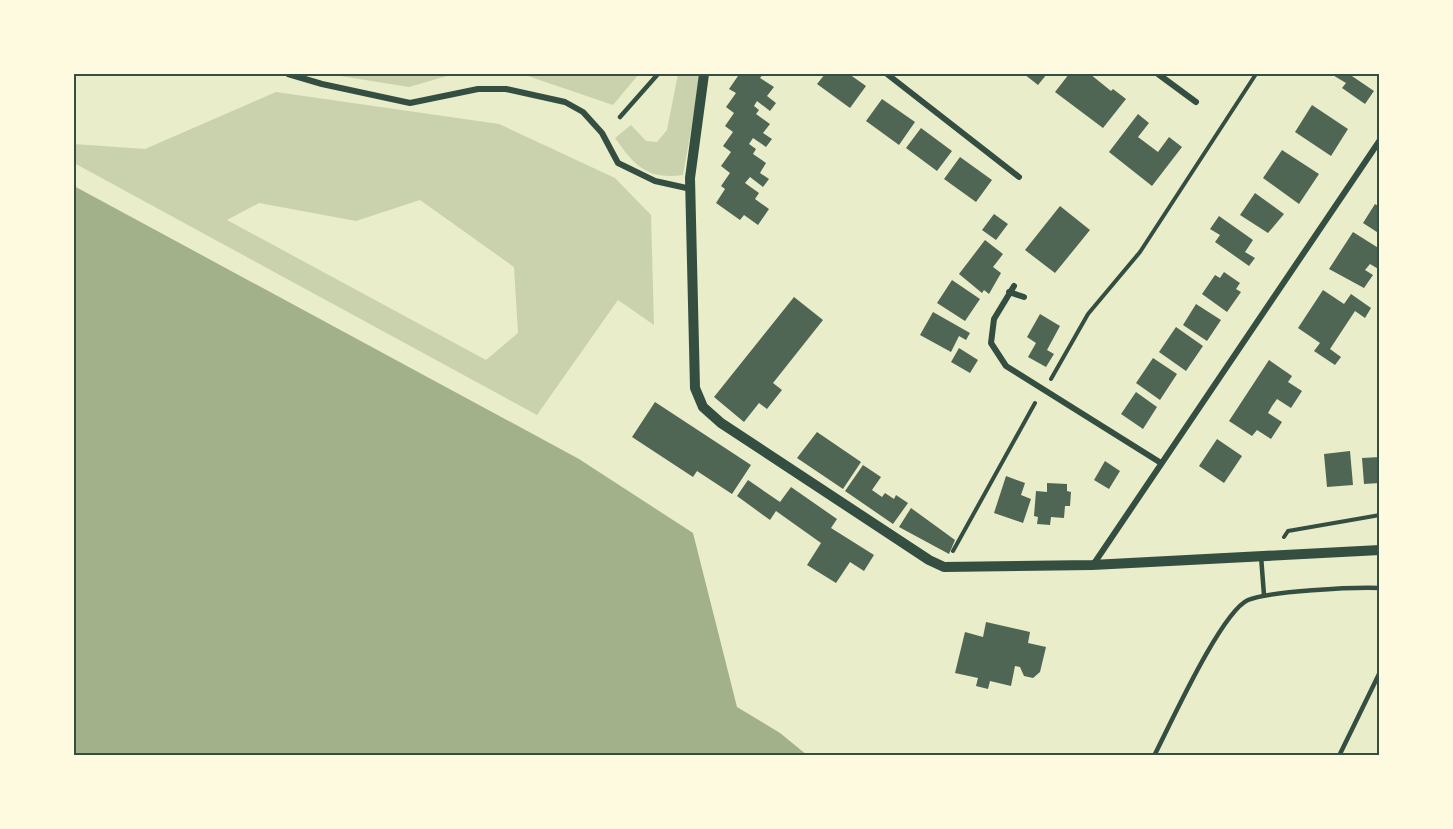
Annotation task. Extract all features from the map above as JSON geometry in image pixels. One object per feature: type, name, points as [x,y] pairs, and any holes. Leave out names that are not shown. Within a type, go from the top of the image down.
[{"type":"street","points":[[288,74],[322,84],[410,103],[478,89],[506,89],[565,102],[583,112],[602,133],[618,163],[655,181],[691,190]]},
{"type":"street","points":[[704,74],[690,178],[695,388],[703,407],[768,456],[929,560],[944,567],[1092,566],[1380,550]]},
{"type":"street","points":[[887,74],[1019,177]]},
{"type":"street","points":[[1158,74],[1196,102]]},
{"type":"street","points":[[1092,566],[1380,140]]},
{"type":"street","points":[[1014,286],[994,319],[991,344],[1006,366],[1161,463]]},
{"type":"street","points":[[1010,292],[1024,297]]},
{"type":"lane","points":[[621,117],[658,74]]},
{"type":"lane","points":[[1264,595],[1266,555]]},
{"type":"lane","points":[[1154,756],[1224,624],[1245,601],[1264,595],[1380,588]]},
{"type":"lane","points":[[1339,756],[1380,672]]},
{"type":"path","points":[[944,567],[1030,410],[1045,389],[1088,314],[1140,252],[1256,74]]},
{"type":"path","points":[[1266,555],[1288,531],[1380,515]]},
{"type":"shaded area","points":[[328,74],[454,74],[409,87]]},
{"type":"shaded area","points":[[522,74],[639,74],[613,105]]},
{"type":"shaded area","points":[[678,74],[701,74],[683,175],[651,173],[636,163],[615,138],[631,125],[646,141],[657,142],[667,130]]},
{"type":"shaded area","points":[[276,92],[499,124],[615,178],[651,215],[654,325],[618,300],[537,415],[74,163],[74,144],[145,149]],"holes":[[[420,200],[514,267],[518,333],[486,360],[227,220],[259,203],[356,221]]]},
{"type":"shaded area","points":[[74,186],[579,459],[693,533],[737,707],[780,733],[807,755],[74,755]]},
{"type":"building","points":[[735,74],[763,74],[760,78],[774,87],[767,96],[776,103],[770,111],[757,101],[754,106],[759,110],[756,114],[770,124],[763,133],[772,139],[766,147],[753,138],[749,144],[756,149],[753,154],[766,163],[760,173],[769,179],[763,187],[750,177],[745,183],[759,193],[755,199],[769,209],[758,225],[744,215],[740,220],[716,203],[725,189],[721,186],[730,173],[721,166],[731,152],[723,146],[733,132],[725,126],[734,113],[726,107],[736,93],[729,89],[738,76]]},
{"type":"building","points":[[825,74],[849,74],[866,86],[850,108],[817,84]]},
{"type":"building","points":[[1024,74],[1047,74],[1038,85]]},
{"type":"building","points":[[1069,74],[1090,74],[1111,91],[1113,89],[1126,99],[1103,128],[1055,92]]},
{"type":"building","points":[[1331,74],[1349,74],[1374,91],[1365,104],[1342,88],[1346,83]]},
{"type":"building","points":[[882,99],[915,122],[899,145],[866,121]]},
{"type":"building","points":[[1312,105],[1348,129],[1331,156],[1295,132]]},
{"type":"building","points":[[1138,114],[1149,123],[1138,137],[1158,152],[1169,137],[1182,147],[1152,186],[1109,152]]},
{"type":"building","points":[[921,128],[952,151],[937,171],[906,148]]},
{"type":"building","points":[[1282,150],[1319,174],[1299,204],[1263,178]]},
{"type":"building","points":[[960,157],[992,180],[976,202],[944,179]]},
{"type":"building","points":[[1255,193],[1284,214],[1268,233],[1240,215]]},
{"type":"building","points":[[1375,204],[1380,207],[1380,234],[1363,223]]},
{"type":"building","points":[[1060,206],[1090,230],[1055,273],[1025,250]]},
{"type":"building","points":[[994,214],[1008,224],[996,240],[982,230]]},
{"type":"building","points":[[1219,216],[1253,240],[1245,252],[1255,258],[1249,266],[1215,242],[1220,235],[1210,229]]},
{"type":"building","points":[[1353,232],[1380,249],[1380,270],[1370,264],[1365,270],[1373,275],[1364,288],[1329,269]]},
{"type":"building","points":[[985,240],[1003,254],[993,267],[1001,273],[989,294],[984,290],[982,293],[959,274]]},
{"type":"building","points":[[1224,272],[1240,283],[1236,289],[1241,292],[1227,312],[1202,294],[1215,275],[1220,278]]},
{"type":"building","points":[[952,280],[980,299],[965,321],[937,303]]},
{"type":"building","points":[[1323,290],[1344,304],[1351,294],[1371,308],[1365,318],[1355,311],[1330,349],[1341,357],[1335,365],[1314,351],[1320,343],[1298,328]]},
{"type":"building","points":[[794,297],[823,320],[773,383],[782,390],[767,409],[759,403],[744,422],[714,397]]},
{"type":"building","points":[[1196,304],[1221,320],[1207,341],[1183,325]]},
{"type":"building","points":[[933,312],[970,333],[966,340],[959,336],[951,352],[920,335]]},
{"type":"building","points":[[1040,314],[1060,326],[1047,350],[1054,354],[1046,367],[1028,357],[1036,343],[1027,337]]},
{"type":"building","points":[[1176,327],[1203,346],[1186,371],[1159,352]]},
{"type":"building","points":[[959,348],[978,360],[970,373],[951,362]]},
{"type":"building","points":[[1153,358],[1177,374],[1160,400],[1136,383]]},
{"type":"building","points":[[1269,360],[1292,376],[1288,382],[1302,391],[1291,408],[1277,399],[1272,406],[1268,413],[1282,422],[1271,439],[1257,430],[1252,436],[1229,421]]},
{"type":"building","points":[[1136,392],[1157,407],[1143,429],[1121,414]]},
{"type":"building","points":[[655,402],[751,465],[732,494],[697,471],[693,477],[632,437]]},
{"type":"building","points":[[817,432],[861,462],[843,489],[797,458]]},
{"type":"building","points":[[1217,439],[1242,456],[1224,483],[1199,466]]},
{"type":"building","points":[[1350,451],[1353,485],[1327,487],[1324,454]]},
{"type":"building","points":[[1380,457],[1380,483],[1364,484],[1362,458]]},
{"type":"building","points":[[1105,461],[1120,471],[1109,489],[1094,480]]},
{"type":"building","points":[[863,465],[881,477],[872,490],[882,497],[885,493],[894,499],[896,495],[908,503],[893,524],[845,491]]},
{"type":"building","points":[[1006,476],[1025,483],[1021,495],[1031,499],[1023,523],[994,513]]},
{"type":"building","points":[[748,480],[780,502],[791,487],[837,519],[831,528],[874,555],[864,571],[850,562],[836,583],[807,565],[821,543],[776,511],[770,520],[737,496]]},
{"type":"building","points":[[1047,483],[1067,484],[1067,491],[1071,492],[1070,506],[1065,506],[1064,518],[1051,517],[1050,525],[1037,524],[1038,517],[1034,516],[1036,491],[1047,492]]},
{"type":"building","points":[[911,508],[955,540],[949,554],[899,527]]},
{"type":"building","points":[[986,622],[1030,632],[1028,643],[1046,647],[1040,672],[1033,678],[1024,676],[1020,667],[1015,666],[1011,686],[990,681],[988,689],[976,686],[978,678],[955,673],[965,632],[983,637]]}]
